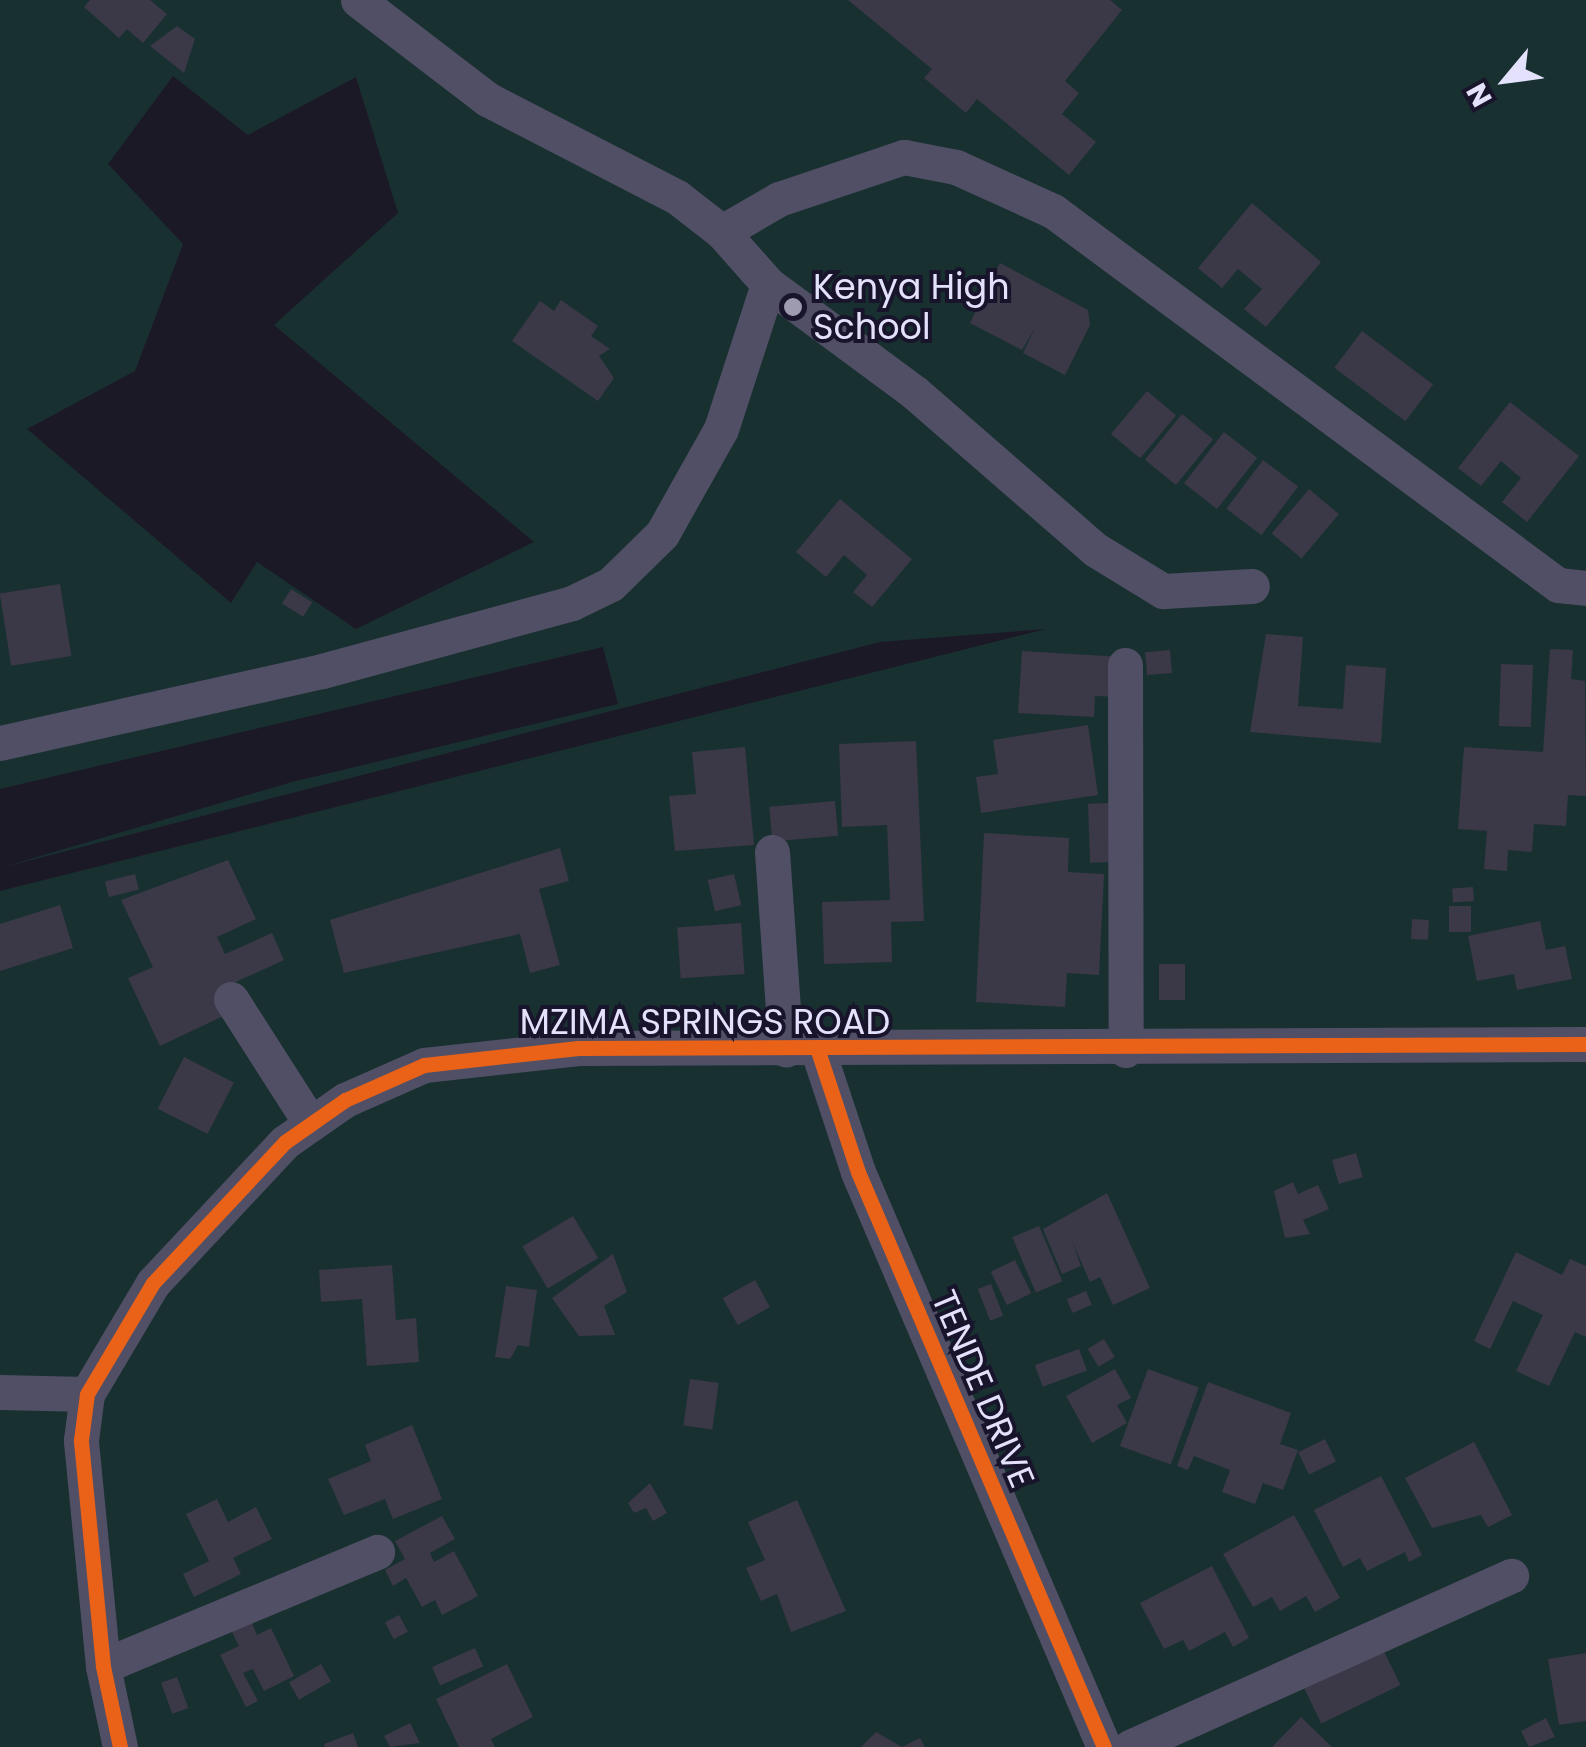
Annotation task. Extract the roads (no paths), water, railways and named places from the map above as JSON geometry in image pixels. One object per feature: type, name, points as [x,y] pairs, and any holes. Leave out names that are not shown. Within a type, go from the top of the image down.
[{"type":"street","points":[[358,0],[487,99],[678,197],[722,232],[768,284],[914,392],[1096,550],[1164,591],[1252,586]]},
{"type":"street","points":[[722,232],[779,199],[904,156],[956,166],[1053,211],[1558,585],[1586,588]]},
{"type":"street","points":[[0,743],[322,671],[572,603],[612,584],[662,534],[721,429],[768,284]]},
{"type":"street","points":[[1125,666],[1126,1050]]},
{"type":"street","name":"TENDE DRIVE","points":[[772,852],[802,1050],[1104,1747]]},
{"type":"street","points":[[231,999],[311,1124]]},
{"type":"street","name":"MZIMA SPRINGS ROAD","points":[[120,1747],[103,1666],[81,1440],[87,1394],[152,1283],[311,1124],[424,1065],[476,1056],[578,1048],[1126,1050],[1586,1044]]},
{"type":"street","points":[[0,1392],[87,1394]]},
{"type":"street","points":[[103,1666],[378,1552]]},
{"type":"street","points":[[1130,1747],[1511,1576]]},
{"type":"place","name":"Kenya High School","points":[[793,307]]}]
